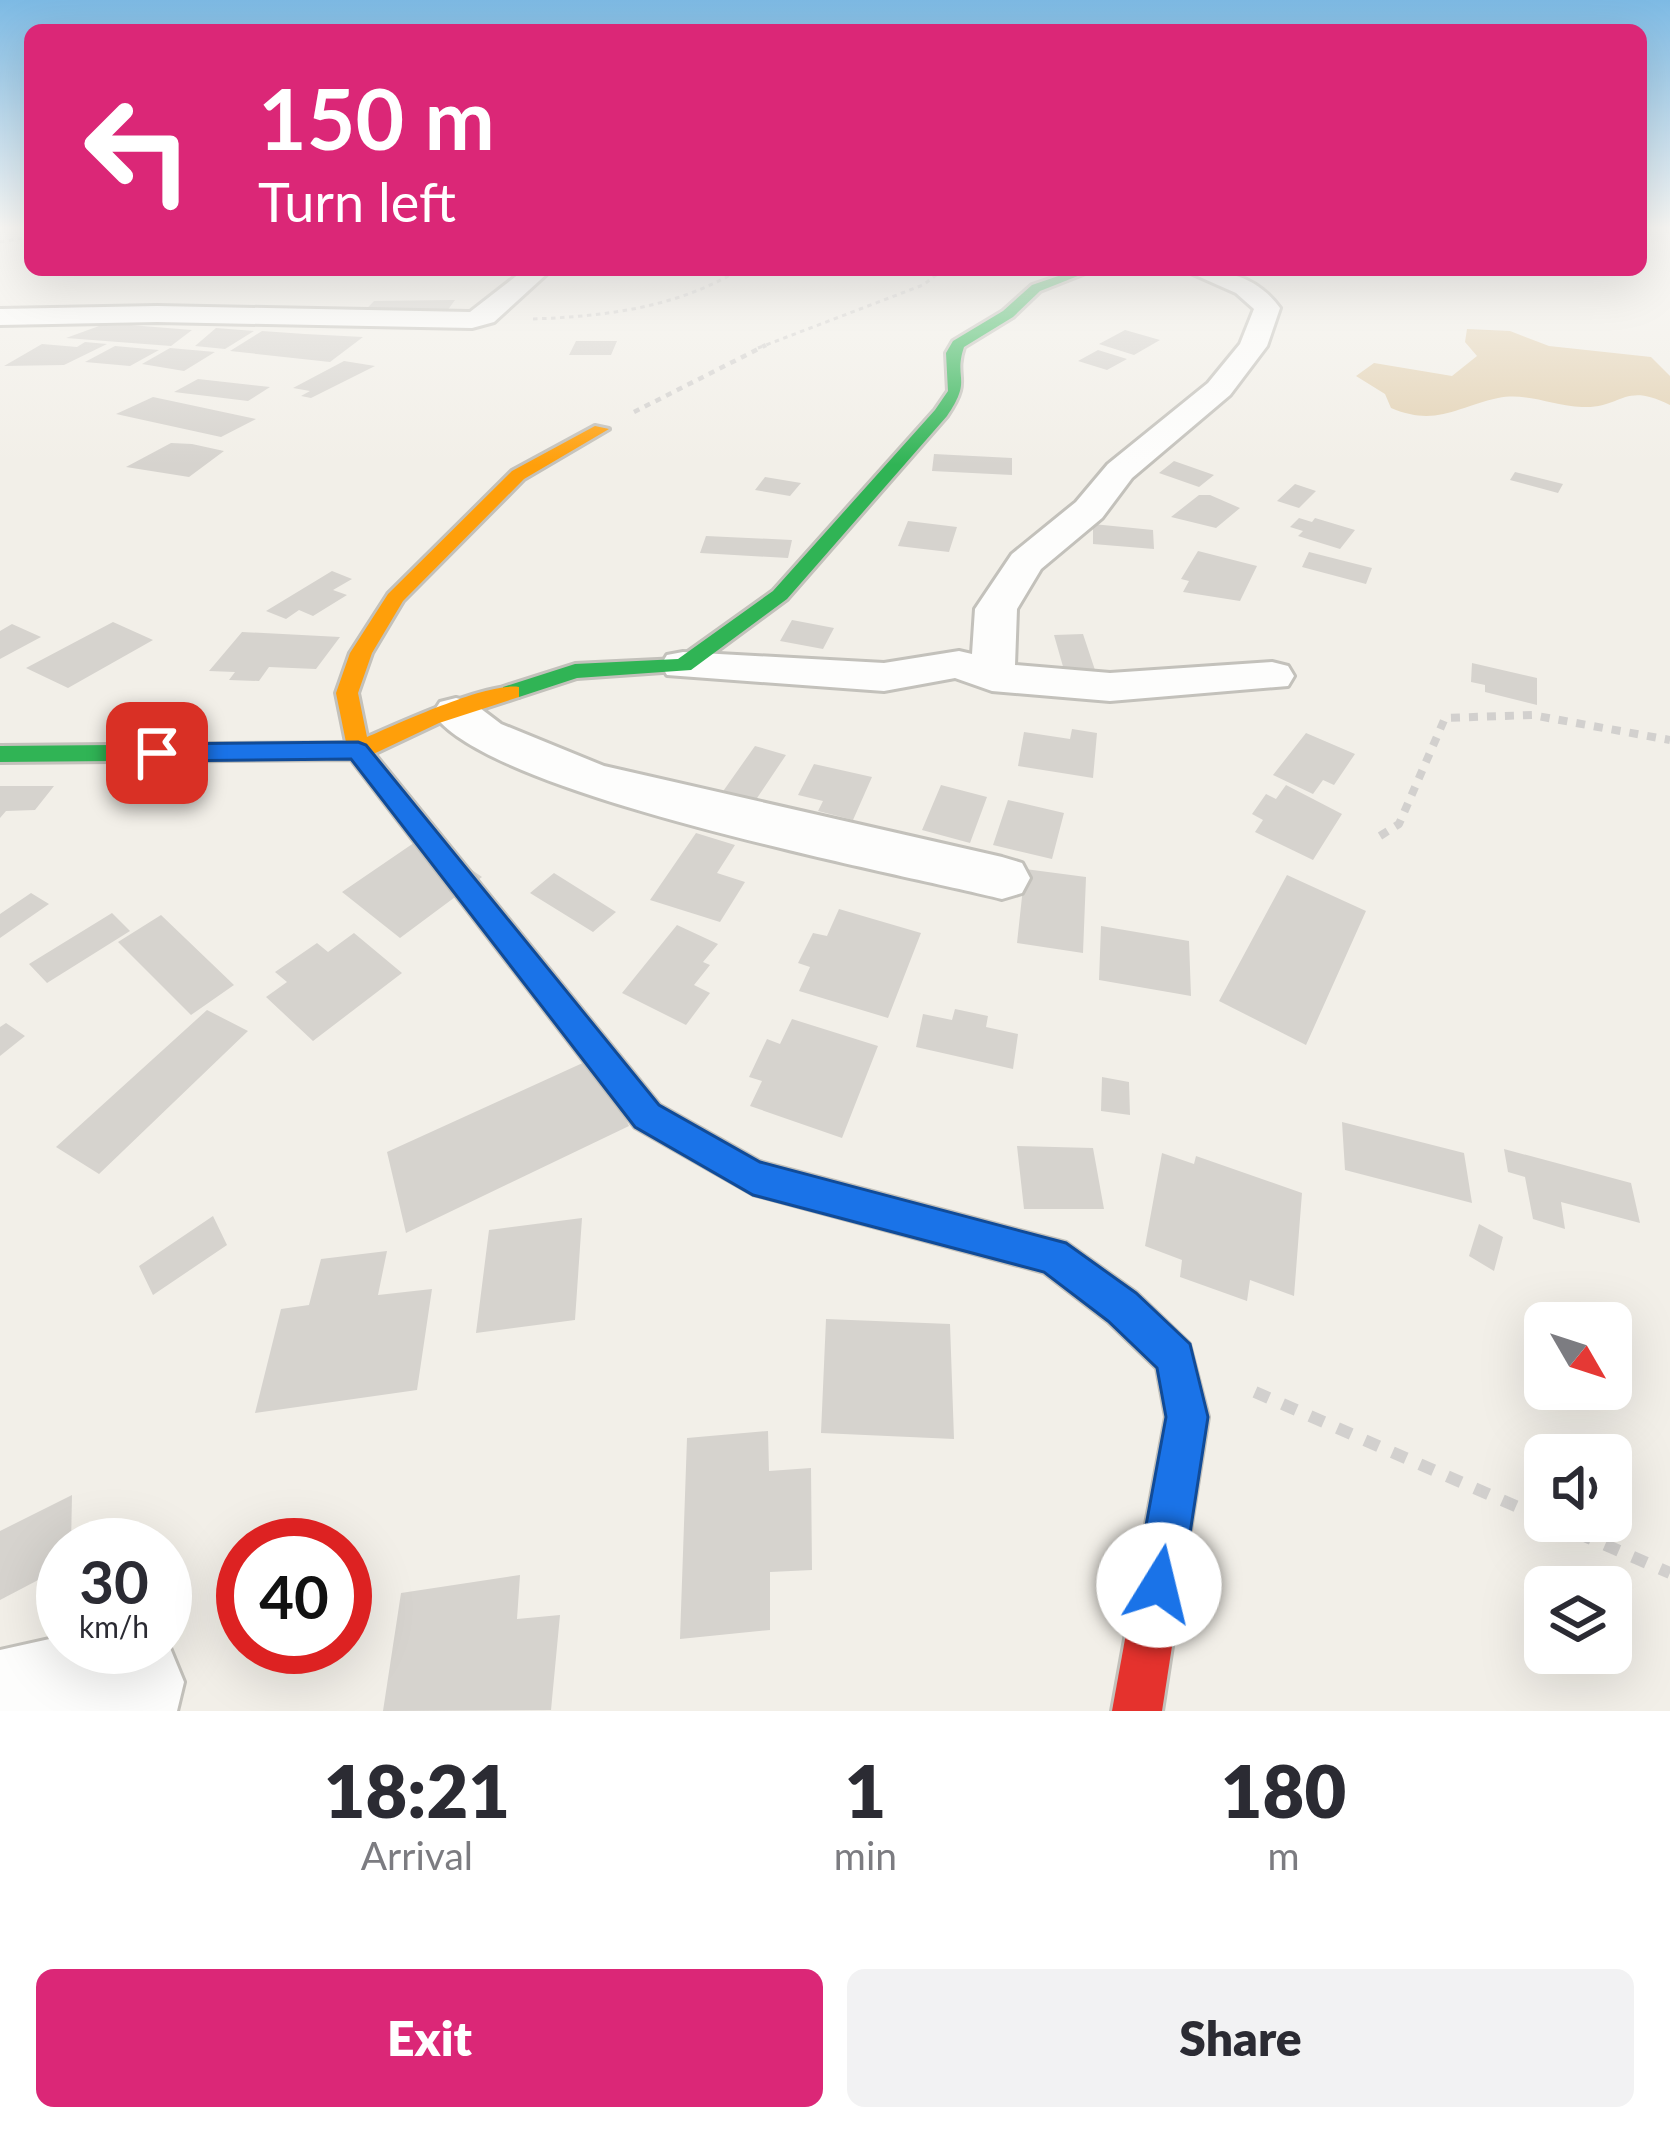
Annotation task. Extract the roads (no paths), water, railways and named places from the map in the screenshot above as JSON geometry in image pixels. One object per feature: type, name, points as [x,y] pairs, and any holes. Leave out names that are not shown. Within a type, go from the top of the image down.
[{"type":"street","points":[[0,316],[472,320],[497,306]]},
{"type":"street","points":[[683,664],[780,595],[941,413],[956,391],[952,353],[958,344],[1017,306]]},
{"type":"street","points":[[992,677],[996,609],[1026,562],[1089,510],[1120,470],[1219,389],[1259,334],[1266,306]]},
{"type":"street","points":[[601,429],[518,475],[395,598],[361,653],[347,693],[358,751],[647,1116],[753,1178],[1053,1256],[1122,1307],[1175,1358],[1187,1417],[1138,1711]]},
{"type":"street","points":[[0,754],[358,751],[431,718],[575,671],[683,664],[884,677],[959,664],[992,677],[1110,687],[1272,676]]},
{"type":"street","points":[[456,713],[484,735],[592,781],[1002,878]]},
{"type":"street","points":[[0,1699],[83,1680],[136,1682],[128,1711]]}]
